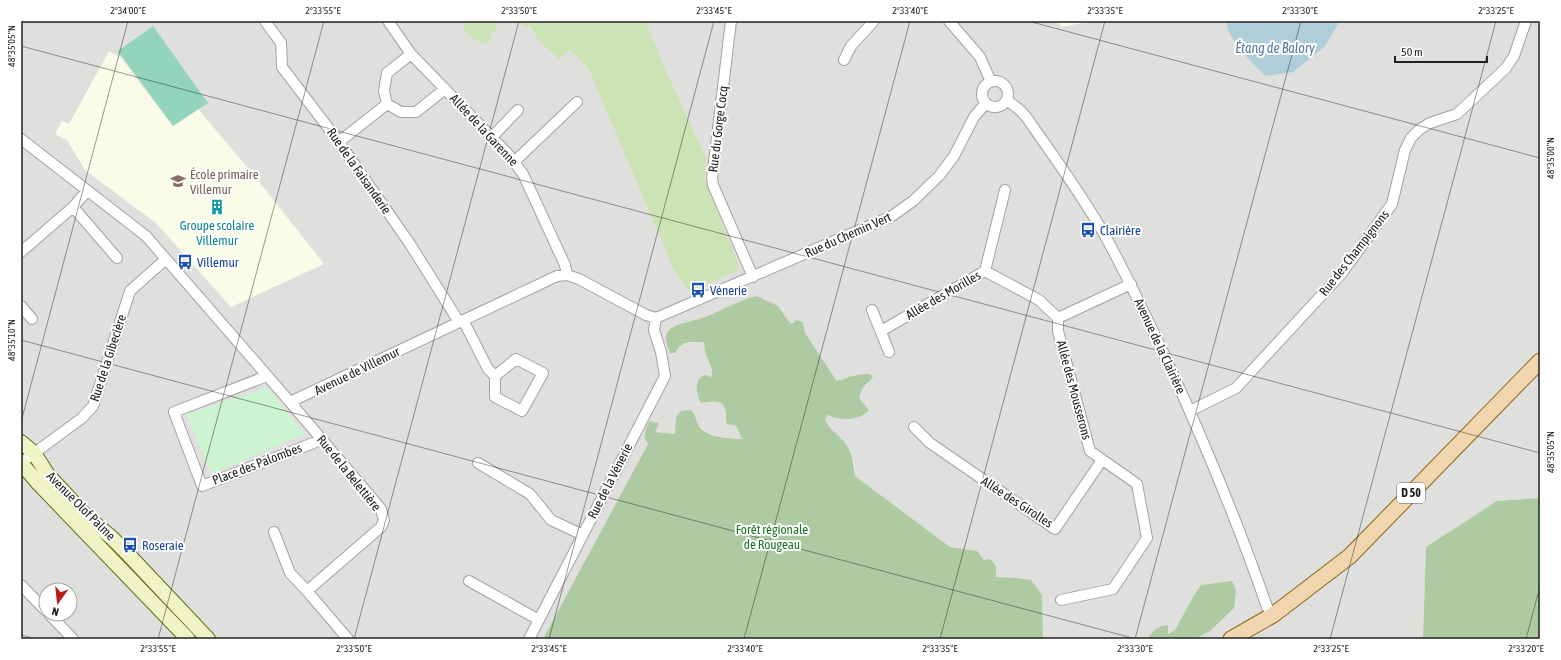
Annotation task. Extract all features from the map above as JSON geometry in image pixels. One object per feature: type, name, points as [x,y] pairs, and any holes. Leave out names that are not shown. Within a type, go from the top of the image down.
[{"type":"main road","name":"D 50","points":[[1232,639],[1273,615],[1350,556],[1540,361]]},
{"type":"main road","name":"Avenue Olof Palme","points":[[21,442],[34,453],[48,475],[88,518],[126,552],[208,639]]},
{"type":"main road","name":"Avenue Olof Palme","points":[[21,463],[38,483],[188,639]]},
{"type":"street","name":"Rue de la Faisanderie","points":[[265,21],[281,42],[282,67],[339,142],[410,244],[461,321],[488,369],[495,376]]},
{"type":"street","name":"Allée de la Garenne","points":[[388,21],[411,54],[492,138],[523,174],[564,265],[567,275]]},
{"type":"street","name":"Rue du Gorge Cocq","points":[[731,21],[712,178],[713,184],[753,277]]},
{"type":"street","points":[[844,60],[851,46],[874,21]]},
{"type":"street","points":[[949,21],[980,57],[991,82]]},
{"type":"street","name":"Rue des Champignons","points":[[1190,411],[1236,388],[1342,273],[1392,204],[1405,150],[1411,138],[1420,129],[1430,123],[1457,114],[1506,68],[1514,56],[1526,21]]},
{"type":"street","points":[[411,54],[387,73],[384,91],[387,104],[401,112],[416,112],[446,89]]},
{"type":"street","points":[[991,82],[999,82],[1006,87],[1008,91],[1007,100],[1005,104],[997,107],[989,106],[983,100],[982,91],[987,84],[991,82]]},
{"type":"street","name":"Avenue de la Clairière","points":[[1007,100],[1027,118],[1067,175],[1103,233],[1131,284],[1190,411],[1231,508],[1267,606],[1273,615]]},
{"type":"street","points":[[514,162],[577,102]]},
{"type":"street","name":"Rue du Chemin Vert","points":[[656,318],[892,216],[913,201],[939,176],[954,156],[974,117],[986,103]]},
{"type":"street","points":[[339,142],[387,104]]},
{"type":"street","points":[[492,138],[518,110]]},
{"type":"street","points":[[21,139],[140,230],[290,402]]},
{"type":"street","points":[[986,271],[1005,190]]},
{"type":"street","points":[[21,252],[73,207],[88,191]]},
{"type":"street","points":[[73,207],[117,258]]},
{"type":"street","name":"Rue de la Gibecière","points":[[21,463],[82,418],[93,406],[130,291],[166,259]]},
{"type":"street","name":"Allée des Morilles","points":[[881,331],[986,271],[1039,300],[1058,318]]},
{"type":"street","points":[[567,275],[579,279],[646,315],[656,318]]},
{"type":"street","name":"Avenue de Villemur","points":[[290,402],[556,276],[567,275]]},
{"type":"street","points":[[1058,318],[1131,284]]},
{"type":"street","points":[[21,306],[32,319]]},
{"type":"street","points":[[872,310],[889,352]]},
{"type":"street","name":"Rue de la Vénerie","points":[[529,639],[665,376],[661,352],[654,330],[656,318]]},
{"type":"street","name":"Allée des Mousserons","points":[[1058,318],[1058,331],[1090,451],[1137,484],[1147,538],[1113,589],[1061,600]]},
{"type":"street","points":[[516,359],[543,373],[522,411],[495,397],[495,376],[516,359]]},
{"type":"street","name":"Place des Palombes","points":[[267,376],[174,412],[202,486],[321,440]]},
{"type":"street","name":"Rue de la Belettière","points":[[290,402],[381,509],[384,520],[381,527],[307,591]]},
{"type":"street","name":"Allée des Girolles","points":[[914,427],[930,443],[1055,529],[1102,460]]},
{"type":"street","points":[[478,463],[530,494],[551,520],[583,535]]},
{"type":"street","points":[[274,532],[290,573],[348,639]]},
{"type":"street","points":[[469,581],[539,620]]},
{"type":"street","points":[[21,585],[38,603]]},
{"type":"street","points":[[57,622],[73,639]]},
{"type":"shaded area","points":[[21,21],[466,21],[491,39],[491,34],[498,21],[516,21],[526,27],[529,26],[538,40],[559,59],[570,50],[589,70],[673,268],[689,292],[739,265],[705,181],[706,158],[660,57],[646,21],[1540,21],[1540,498],[1497,501],[1426,547],[1423,639],[1195,639],[1210,631],[1179,622],[1175,630],[1168,634],[1167,625],[1151,632],[1148,639],[1043,639],[1042,595],[1016,578],[996,577],[996,566],[984,560],[977,551],[950,547],[855,476],[855,465],[845,443],[827,426],[825,419],[828,415],[869,409],[859,399],[862,389],[869,383],[848,377],[841,381],[836,380],[805,333],[803,322],[792,324],[778,306],[745,299],[711,316],[673,326],[675,353],[678,346],[682,343],[704,342],[705,352],[712,370],[712,376],[709,377],[713,400],[725,406],[727,424],[736,426],[742,439],[709,435],[698,424],[696,415],[675,434],[655,432],[645,440],[648,444],[543,639],[21,639]]},
{"type":"shaded area","points":[[1059,21],[1094,21],[1060,27]]},
{"type":"shaded area","name":"École primaire Villemur","points":[[109,51],[121,58],[173,126],[198,109],[253,174],[324,264],[231,307],[156,223],[85,170],[67,140],[55,134],[62,121],[69,124]]},
{"type":"green space","points":[[466,21],[498,21],[496,24],[497,28],[491,34],[491,39],[486,45],[470,37],[463,29]]},
{"type":"green space","points":[[516,21],[646,21],[660,57],[706,158],[705,181],[739,265],[736,272],[689,292],[673,268],[589,70],[570,50],[559,59],[538,40],[530,26],[526,27]]},
{"type":"green space","points":[[153,26],[208,103],[173,126],[118,51]]},
{"type":"green space","name":"Forêt régionale de Rougeau","points":[[757,296],[778,306],[792,324],[796,320],[803,322],[805,333],[836,380],[865,374],[870,374],[873,377],[862,389],[859,398],[869,410],[865,414],[850,419],[828,415],[825,419],[849,450],[855,476],[950,547],[977,551],[984,560],[990,559],[996,566],[996,577],[1031,580],[1042,595],[1043,639],[543,639],[648,444],[645,436],[649,421],[659,423],[655,432],[675,434],[676,417],[681,411],[691,410],[695,415],[701,429],[706,433],[717,437],[742,439],[736,426],[727,424],[725,409],[721,403],[714,401],[701,403],[699,399],[697,382],[702,376],[712,376],[712,370],[705,352],[704,342],[687,343],[681,346],[675,353],[670,353],[666,338],[669,330],[675,326],[700,319],[740,301]]},
{"type":"green space","points":[[267,388],[305,434],[211,474],[186,414]]},
{"type":"green space","points":[[1540,498],[1540,639],[1423,639],[1426,547],[1497,501]]},
{"type":"green space","points":[[1232,581],[1236,590],[1234,608],[1210,631],[1195,639],[1148,639],[1153,631],[1161,626],[1168,625],[1168,634],[1175,630],[1201,585]]},
{"type":"water","name":"Étang de Balory","points":[[1226,21],[1340,21],[1325,46],[1293,72],[1265,76],[1236,43],[1227,28]]},
{"type":"place","name":"École primaire Villemur","points":[[178,181]]},
{"type":"place","name":"Groupe scolaire Villemur","points":[[217,207]]},
{"type":"place","name":"Clairière","points":[[1088,230]]},
{"type":"place","name":"Villemur","points":[[185,262]]},
{"type":"place","name":"Vénerie","points":[[698,290]]},
{"type":"place","name":"Roseraie","points":[[130,545]]}]
